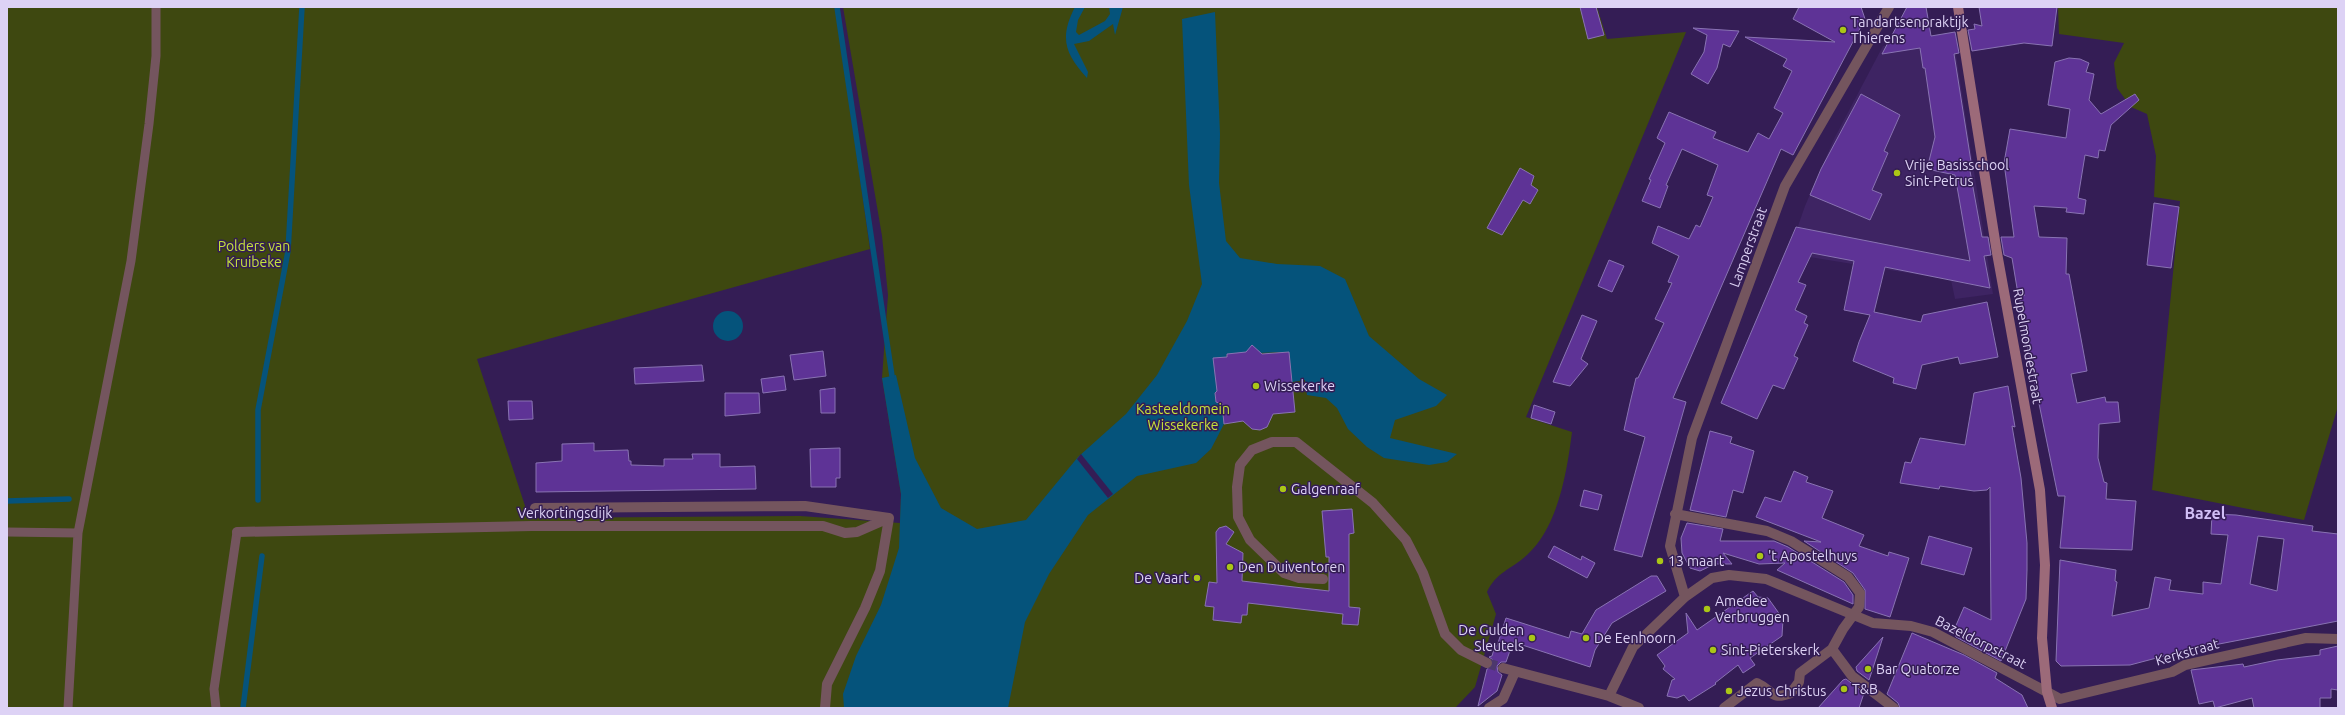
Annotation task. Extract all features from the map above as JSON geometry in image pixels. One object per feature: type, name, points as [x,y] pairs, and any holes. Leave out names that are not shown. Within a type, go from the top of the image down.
[{"type":"main road","name":"Rupelmondestraat","points":[[1958,7],[1997,253],[2040,490],[2045,565],[2042,638],[2047,692],[2052,708]]},
{"type":"street","name":"Lamperstraat","points":[[1685,597],[1670,546],[1675,514],[1692,438],[1785,186],[1889,7]]},
{"type":"street","points":[[1323,579],[1299,578],[1284,573],[1250,540],[1238,517],[1237,487],[1240,465],[1252,450],[1272,442],[1296,442],[1373,503],[1406,540],[1423,573],[1446,634],[1461,650],[1487,663]]},
{"type":"street","name":"Verkortingsdijk","points":[[534,508],[805,506],[889,518]]},
{"type":"street","points":[[1675,514],[1767,531],[1791,541],[1848,577],[1860,593],[1859,607],[1854,616],[1843,629],[1832,649],[1800,674],[1799,682],[1791,693],[1779,696],[1772,695],[1763,685],[1757,683],[1724,708]]},
{"type":"street","points":[[825,708],[827,684],[865,608],[880,571],[889,518]]},
{"type":"street","name":"Verkortingsdijk","points":[[237,532],[532,526],[823,526],[845,533],[857,532],[889,518]]},
{"type":"street","name":"Bazeldorpstraat","points":[[1609,696],[1633,647],[1685,597],[1712,578],[1744,576],[1766,579],[1873,623],[1911,626],[1932,632],[2047,692]]},
{"type":"street","name":"Kerkstraat","points":[[2047,692],[2060,699],[2172,672],[2185,665],[2306,638],[2338,639]]},
{"type":"street","points":[[1832,649],[1852,676],[1894,708]]},
{"type":"street","points":[[1503,668],[1609,696],[1639,708]]},
{"type":"street","points":[[1489,708],[1503,698],[1515,672]]},
{"type":"lane","points":[[68,708],[78,533],[131,262],[149,124],[156,56],[156,7]]},
{"type":"lane","points":[[7,532],[78,533]]},
{"type":"lane","points":[[216,708],[214,690],[237,532]]},
{"type":"shaded area","name":"Vrije Basisschool Sint-Petrus","points":[[1953,35],[1993,294],[1955,299],[1951,280],[1785,253],[1790,249],[1805,206],[1834,139],[1883,46]]},
{"type":"green space","points":[[7,7],[836,7],[870,249],[477,359],[529,518],[800,516],[900,523],[901,494],[882,378],[888,295],[882,236],[843,7],[1597,7],[1607,39],[1686,32],[1526,417],[1572,432],[1564,481],[1554,514],[1538,543],[1527,555],[1500,575],[1487,592],[1496,614],[1475,687],[1456,707],[7,708]]},
{"type":"green space","points":[[2058,7],[2338,7],[2338,406],[2304,520],[2152,490],[2180,201],[2154,197],[2156,156],[2147,114],[2131,107],[2117,88],[2114,63],[2124,43],[2059,34]]},
{"type":"water","points":[[1075,7],[1085,7],[1078,20],[1076,32],[1079,35],[1105,21],[1110,14],[1109,7],[1123,7],[1115,35],[1113,24],[1089,41],[1074,44],[1088,72],[1087,78],[1069,53],[1067,45],[1067,28]]},
{"type":"water","points":[[1215,12],[1220,134],[1219,183],[1226,241],[1240,258],[1277,264],[1320,266],[1345,279],[1369,336],[1419,379],[1447,395],[1436,406],[1395,420],[1390,438],[1457,454],[1447,462],[1429,465],[1384,458],[1367,447],[1348,429],[1337,408],[1326,398],[1307,395],[1305,380],[1292,382],[1289,352],[1227,354],[1219,390],[1215,393],[1216,402],[1222,404],[1224,424],[1211,449],[1196,463],[1137,476],[1088,515],[1049,574],[1025,622],[1008,708],[844,708],[843,694],[856,656],[881,605],[899,548],[901,494],[882,378],[896,375],[915,458],[941,508],[977,529],[1026,520],[1078,457],[1126,414],[1157,375],[1187,321],[1202,284],[1189,185],[1182,19]]},
{"type":"water","points":[[728,311],[739,315],[743,326],[739,337],[728,341],[717,337],[713,326],[717,315]]},
{"type":"pier","points":[[1081,454],[1113,494],[1108,498],[1077,459]]},
{"type":"building","points":[[1580,7],[1596,7],[1604,35],[1588,39]]},
{"type":"building","points":[[1799,7],[1861,7],[1865,19],[1793,155],[1781,149],[1673,398],[1686,402],[1642,557],[1614,550],[1645,437],[1624,430],[1636,378],[1638,378],[1664,323],[1655,319],[1672,283],[1668,282],[1679,256],[1652,243],[1658,226],[1689,239],[1696,225],[1700,227],[1713,197],[1707,195],[1718,165],[1682,149],[1666,185],[1668,186],[1660,208],[1642,201],[1651,180],[1649,179],[1665,143],[1657,138],[1669,112],[1716,132],[1713,138],[1748,152],[1758,133],[1769,139],[1783,113],[1774,108],[1792,71],[1783,66],[1787,59],[1745,37],[1835,42],[1793,19]]},
{"type":"building","points":[[1907,7],[1926,7],[1931,36],[1955,32],[1959,53],[1954,54],[1972,168],[1970,171],[1982,237],[1988,237],[1991,255],[1984,256],[1990,288],[1885,267],[1874,312],[1921,322],[1923,315],[1987,302],[1998,357],[1960,364],[1958,357],[1922,365],[1916,389],[1893,383],[1894,378],[1853,361],[1870,315],[1844,310],[1854,261],[1812,253],[1798,282],[1806,285],[1795,310],[1807,316],[1804,323],[1808,325],[1794,356],[1798,358],[1784,389],[1773,385],[1757,419],[1721,403],[1796,227],[1970,261],[1955,175],[1927,169],[1935,137],[1925,68],[1923,68],[1920,48],[1882,54]]},
{"type":"building","points":[[1979,7],[2057,7],[2052,46],[2024,43],[1972,51],[1968,30],[1975,29],[1974,24],[1982,26]]},
{"type":"building","points":[[1693,28],[1739,31],[1730,47],[1723,44],[1717,68],[1708,84],[1691,74],[1704,52],[1707,35]]},
{"type":"building","points":[[2069,58],[2080,59],[2089,63],[2086,72],[2094,74],[2089,100],[2101,114],[2135,94],[2139,100],[2111,125],[2105,151],[2099,150],[2098,158],[2085,155],[2078,198],[2086,200],[2084,214],[2066,212],[2067,208],[2034,206],[2039,237],[2067,238],[2066,274],[2069,274],[2087,371],[2071,374],[2077,403],[2105,397],[2106,402],[2118,402],[2120,422],[2099,424],[2098,458],[2104,482],[2107,483],[2106,499],[2136,501],[2132,550],[2060,548],[2065,496],[2058,496],[2020,311],[2020,296],[2025,295],[2018,294],[2012,258],[2004,255],[2001,237],[2014,237],[2004,163],[2010,129],[2066,138],[2070,109],[2048,105],[2055,62]]},
{"type":"building","points":[[1861,94],[1900,115],[1884,151],[1888,153],[1872,190],[1882,194],[1870,220],[1810,195],[1821,169]]},
{"type":"building","points":[[1520,168],[1534,176],[1531,185],[1538,190],[1530,204],[1523,200],[1502,235],[1487,228]]},
{"type":"building","points":[[2154,203],[2179,207],[2171,268],[2147,265]]},
{"type":"building","points":[[1609,260],[1624,266],[1612,292],[1598,286]]},
{"type":"building","points":[[1582,315],[1597,321],[1581,359],[1588,364],[1570,386],[1553,382]]},
{"type":"building","name":"Wissekerke","points":[[1252,345],[1262,354],[1289,352],[1295,412],[1273,414],[1267,427],[1260,430],[1252,429],[1243,421],[1224,424],[1222,404],[1216,402],[1215,393],[1217,391],[1213,358],[1227,357],[1227,354],[1246,352]]},
{"type":"building","points":[[823,351],[826,376],[794,380],[790,355]]},
{"type":"building","points":[[702,365],[704,381],[635,384],[634,368]]},
{"type":"building","points":[[784,376],[786,390],[763,393],[761,379]]},
{"type":"building","points":[[2008,386],[2015,427],[2012,426],[2021,478],[2027,543],[2027,570],[2026,599],[2001,661],[1956,637],[1954,630],[1964,607],[1991,620],[1990,487],[1987,490],[1974,491],[1940,486],[1939,489],[1900,483],[1905,462],[1911,463],[1920,438],[1965,445],[1974,393]]},
{"type":"building","points":[[835,388],[835,413],[821,413],[820,390]]},
{"type":"building","points":[[725,393],[759,393],[760,413],[725,416]]},
{"type":"building","points":[[508,401],[532,401],[533,419],[509,420]]},
{"type":"building","points":[[1534,405],[1555,412],[1551,424],[1531,418]]},
{"type":"building","points":[[1710,431],[1732,437],[1730,443],[1754,451],[1743,493],[1733,490],[1726,517],[1690,510]]},
{"type":"building","points":[[594,443],[594,451],[628,450],[631,465],[664,466],[664,459],[693,459],[692,454],[720,454],[720,467],[755,466],[756,489],[536,492],[536,463],[562,461],[562,444]]},
{"type":"building","points":[[840,448],[840,478],[836,478],[836,487],[811,487],[810,449]]},
{"type":"building","points":[[1794,471],[1808,477],[1806,482],[1833,491],[1822,518],[1864,535],[1859,546],[1888,556],[1889,552],[1909,558],[1890,617],[1865,609],[1865,590],[1853,573],[1804,541],[1821,542],[1756,517],[1765,497],[1781,502]]},
{"type":"building","points":[[1584,490],[1602,495],[1598,510],[1580,506]]},
{"type":"building","points":[[1352,509],[1354,533],[1349,534],[1349,607],[1360,608],[1358,625],[1342,624],[1343,614],[1248,603],[1247,615],[1242,615],[1241,623],[1213,620],[1214,607],[1205,606],[1209,582],[1217,583],[1216,532],[1219,528],[1226,526],[1234,532],[1226,544],[1243,553],[1242,581],[1329,591],[1329,557],[1326,557],[1322,511]]},
{"type":"building","points":[[2212,514],[2236,515],[2313,526],[2312,531],[2338,534],[2338,621],[2183,651],[2130,665],[2061,666],[2056,661],[2060,560],[2116,570],[2115,581],[2117,582],[2112,616],[2149,608],[2155,577],[2171,580],[2169,590],[2203,594],[2203,582],[2221,584],[2228,535],[2211,534]],"holes":[[[2258,536],[2284,539],[2277,591],[2250,584]]]},
{"type":"building","points":[[1687,523],[1723,529],[1720,541],[1774,541],[1788,547],[1844,582],[1853,595],[1853,604],[1777,570],[1785,563],[1759,564],[1723,553],[1732,564],[1715,564],[1700,571],[1690,568],[1682,553],[1681,538]]},
{"type":"building","points":[[1929,536],[1972,548],[1964,575],[1921,564]]},
{"type":"building","points":[[1554,546],[1581,560],[1582,556],[1595,563],[1587,578],[1548,557]]},
{"type":"building","points":[[1651,576],[1657,576],[1666,591],[1612,623],[1595,650],[1590,667],[1513,642],[1506,662],[1501,662],[1497,666],[1498,672],[1502,675],[1497,691],[1478,706],[1487,669],[1493,666],[1493,660],[1489,657],[1492,656],[1495,646],[1497,646],[1506,618],[1569,638],[1571,631],[1582,634],[1596,610]]},
{"type":"building","name":"Sint-Pieterskerk","points":[[1753,591],[1758,597],[1768,598],[1783,619],[1782,636],[1750,658],[1755,665],[1743,673],[1738,665],[1715,683],[1716,684],[1689,701],[1684,695],[1677,698],[1667,696],[1672,680],[1675,679],[1663,669],[1665,666],[1657,655],[1688,633],[1686,613],[1697,630]]},
{"type":"building","points":[[1912,633],[1964,655],[1997,673],[1995,678],[2022,695],[2028,708],[1900,708],[1898,703],[1887,694]]},
{"type":"building","points":[[1883,637],[1869,680],[1857,671],[1856,667]]},
{"type":"building","points":[[2338,646],[2338,690],[2331,689],[2331,698],[2320,698],[2320,708],[2254,708],[2252,698],[2215,708],[2213,701],[2199,704],[2191,670],[2243,664],[2244,667],[2277,660],[2320,655],[2320,650]]},
{"type":"building","points":[[1846,679],[1864,693],[1859,708],[1818,708],[1843,680]]},
{"type":"waterway","points":[[258,500],[258,410],[288,251],[302,7]]},
{"type":"waterway","points":[[837,7],[892,376]]},
{"type":"waterway","points":[[7,501],[69,499]]},
{"type":"waterway","points":[[243,708],[262,556]]},
{"type":"tunnel","points":[[1487,663],[1503,668]]},
{"type":"place","name":"Tandartsenpraktijk Thierens","points":[[1843,30]]},
{"type":"place","name":"Vrije Basisschool Sint-Petrus","points":[[1897,173]]},
{"type":"place","name":"Wissekerke","points":[[1256,386]]},
{"type":"place","name":"Galgenraaf","points":[[1283,489]]},
{"type":"place","name":"'t Apostelhuys","points":[[1760,556]]},
{"type":"place","name":"13 maart","points":[[1660,561]]},
{"type":"place","name":"Den Duiventoren","points":[[1230,567]]},
{"type":"place","name":"De Vaart","points":[[1197,578]]},
{"type":"place","name":"Amedee Verbruggen","points":[[1707,609]]},
{"type":"place","name":"De Gulden Sleutels","points":[[1532,638]]},
{"type":"place","name":"De Eenhoorn","points":[[1586,638]]},
{"type":"place","name":"Sint-Pieterskerk","points":[[1713,650]]},
{"type":"place","name":"Bar Quatorze","points":[[1868,669]]},
{"type":"place","name":"T&B","points":[[1844,689]]},
{"type":"place","name":"Jezus Christus","points":[[1729,691]]},
{"type":"district","name":"Bazel","points":[[2205,513]]},
{"type":"park label","name":"Polders van Kruibeke","points":[[254,254]]},
{"type":"park label","name":"Kasteeldomein Wissekerke","points":[[1183,418]]}]
